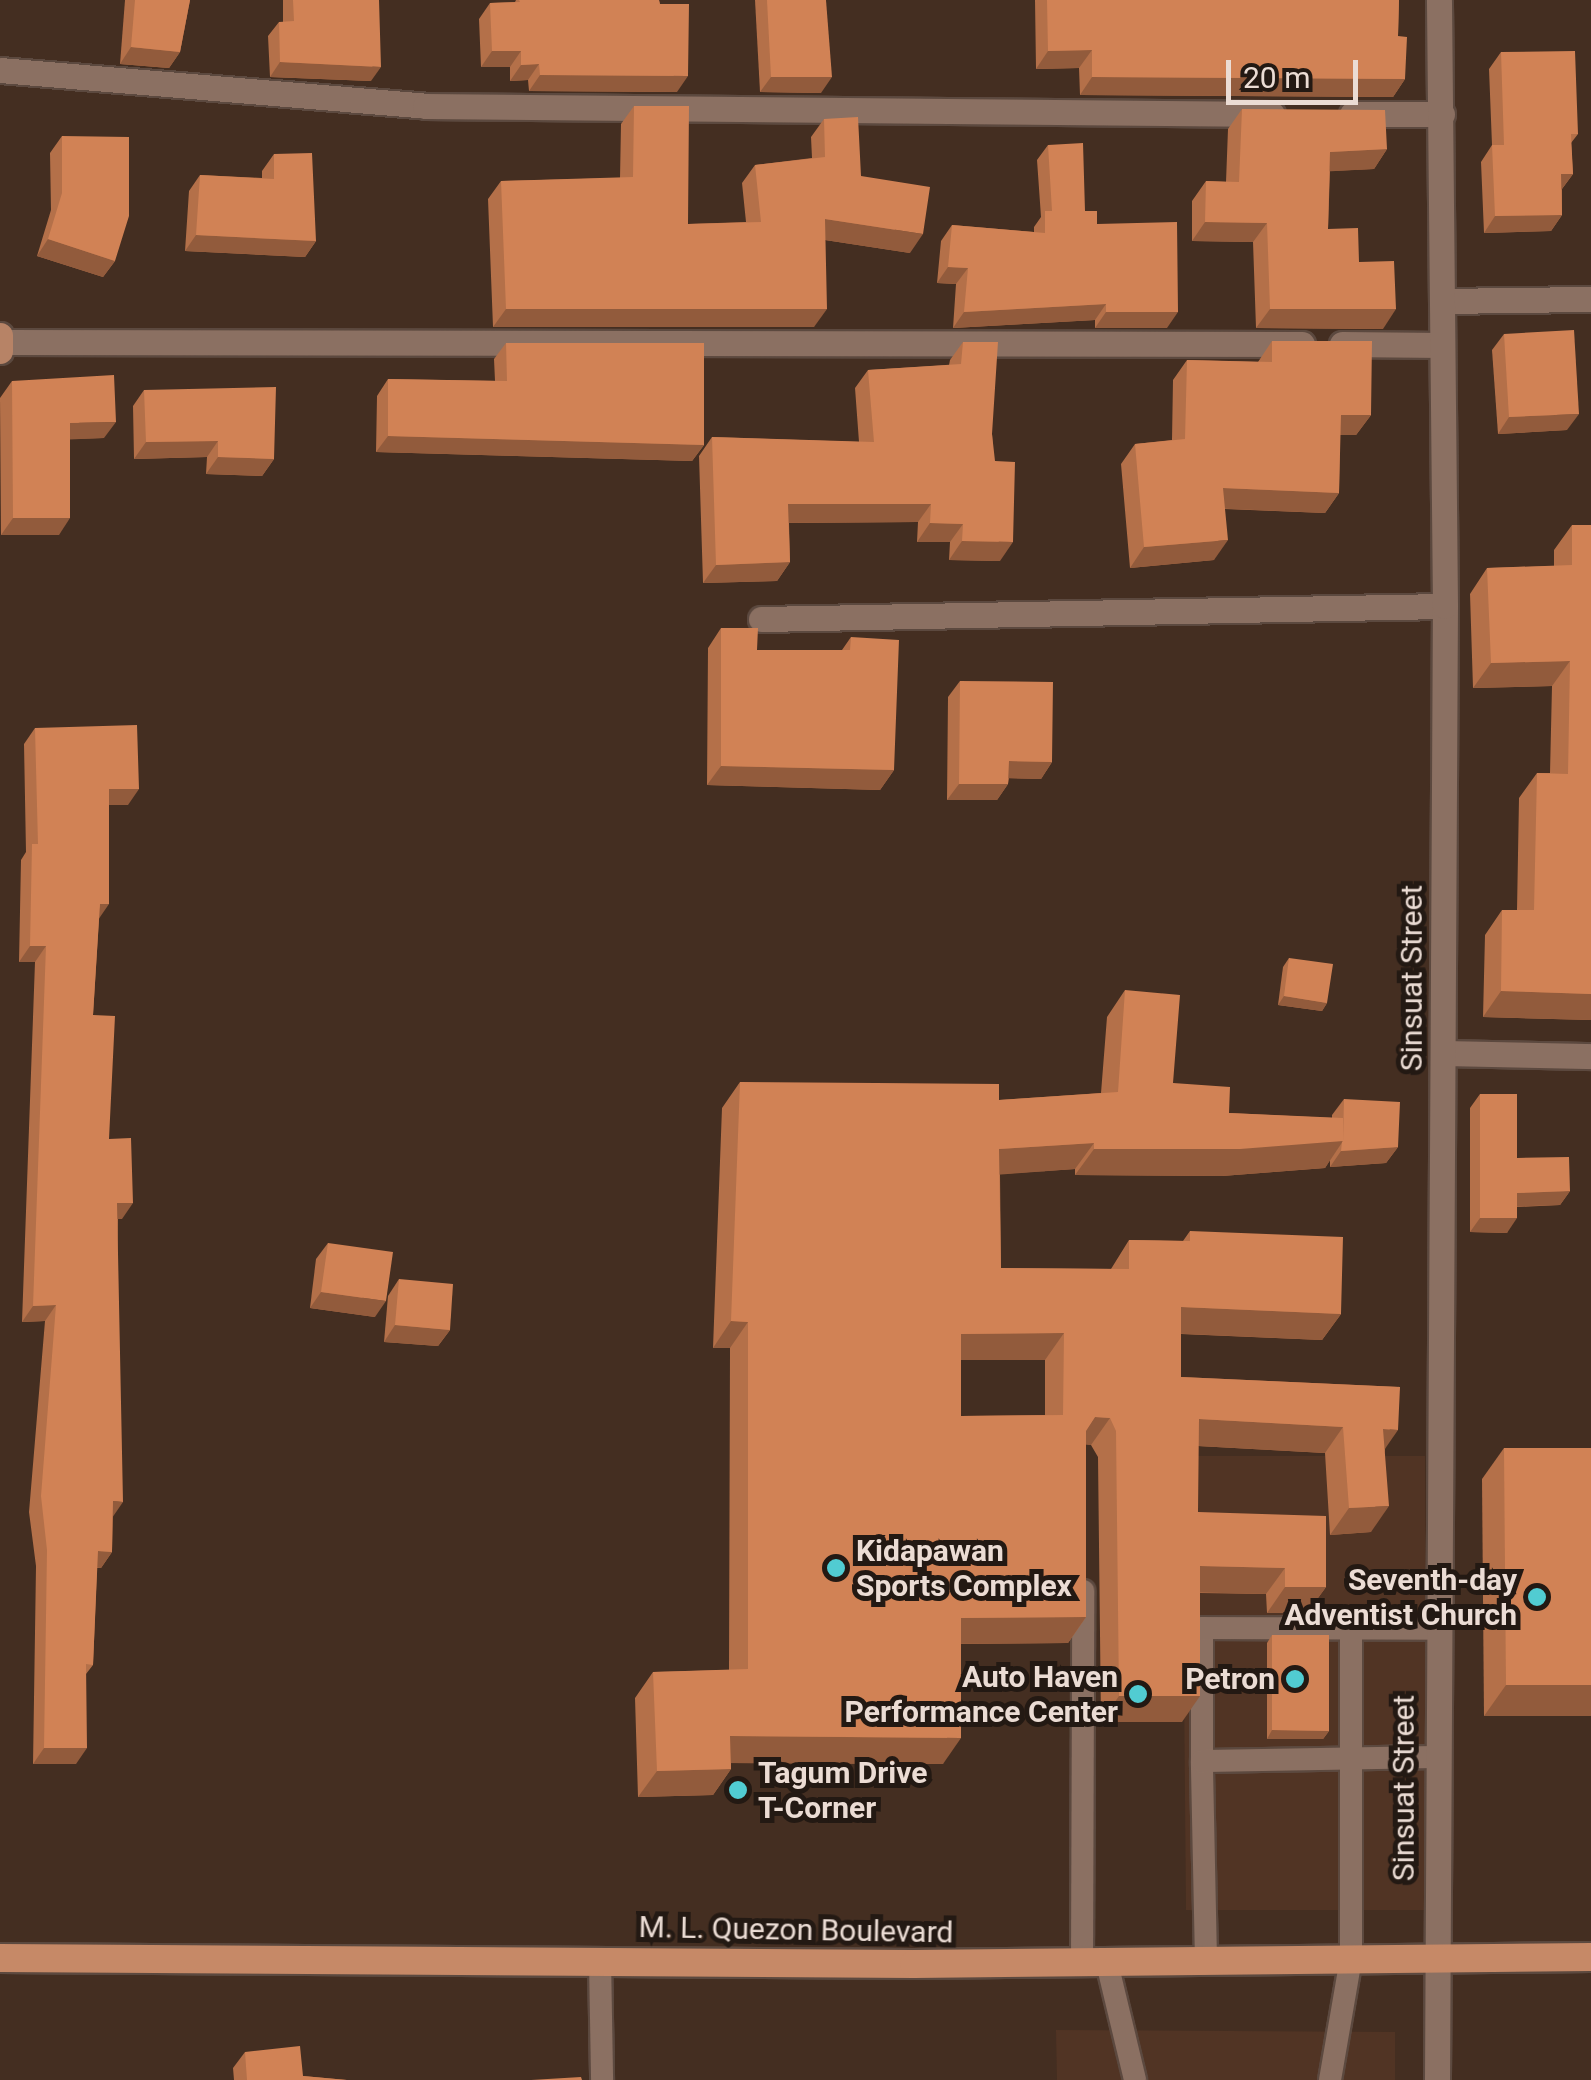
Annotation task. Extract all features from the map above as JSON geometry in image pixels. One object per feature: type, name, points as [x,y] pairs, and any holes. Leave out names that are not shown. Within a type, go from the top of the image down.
[{"type":"highway","name":"M. L. Quezon Boulevard","points":[[0,1958],[1094,1963],[1591,1958]]},
{"type":"main road","points":[[0,339],[0,351]]},
{"type":"street","name":"Sinsuat Street","points":[[1437,2080],[1435,1628],[1445,1053],[1439,0]]},
{"type":"street","points":[[0,70],[425,106],[1442,114]]},
{"type":"street","points":[[1442,300],[1591,299]]},
{"type":"street","points":[[0,339],[1442,344]]},
{"type":"street","points":[[761,618],[1445,606]]},
{"type":"street","points":[[1445,1053],[1591,1056]]},
{"type":"lane","points":[[1082,1556],[1094,1963],[1135,2080]]},
{"type":"lane","points":[[1206,1960],[1202,1628],[1435,1628]]},
{"type":"lane","points":[[1330,2080],[1351,1958],[1351,1628]]},
{"type":"lane","points":[[1202,1761],[1438,1758]]},
{"type":"lane","points":[[600,1960],[602,2080]]},
{"type":"shaded area","points":[[1182,1456],[1425,1456],[1428,1910],[1186,1910]]},
{"type":"shaded area","points":[[1056,2030],[1395,2032],[1395,2080],[1057,2080]]},
{"type":"building","points":[[135,0],[190,0],[180,52],[131,47]]},
{"type":"building","points":[[293,0],[379,0],[381,67],[280,62],[279,22],[294,21]]},
{"type":"building","points":[[659,0],[660,4],[689,4],[688,76],[540,75],[539,64],[521,65],[521,51],[492,51],[490,3]]},
{"type":"building","points":[[767,0],[826,0],[832,77],[771,77]]},
{"type":"building","points":[[1047,0],[1399,0],[1398,36],[1407,37],[1405,79],[1092,77],[1092,50],[1048,51]]},
{"type":"building","points":[[1575,51],[1578,134],[1571,134],[1573,174],[1561,174],[1562,215],[1495,216],[1492,145],[1504,145],[1501,52]]},
{"type":"building","points":[[634,106],[689,106],[688,224],[761,222],[755,165],[825,157],[824,119],[858,117],[861,176],[930,187],[923,234],[825,219],[827,309],[506,309],[501,181],[633,177]]},
{"type":"building","points":[[1242,109],[1385,110],[1387,149],[1330,152],[1328,229],[1358,228],[1359,262],[1394,261],[1396,309],[1270,309],[1267,223],[1205,222],[1206,181],[1239,182]]},
{"type":"building","points":[[62,136],[129,137],[129,216],[115,261],[48,239],[62,193]]},
{"type":"building","points":[[1083,143],[1085,211],[1097,211],[1097,224],[1177,222],[1178,312],[1106,312],[1106,304],[964,312],[968,268],[948,267],[952,225],[1045,233],[1045,211],[1052,211],[1048,145]]},
{"type":"building","points":[[312,153],[316,241],[196,235],[200,175],[274,179],[274,154]]},
{"type":"building","points":[[1574,330],[1579,414],[1509,417],[1504,334]]},
{"type":"building","points":[[1272,341],[1372,341],[1371,415],[1341,415],[1339,493],[1223,488],[1228,540],[1144,547],[1135,444],[1185,439],[1187,360],[1272,362]]},
{"type":"building","points":[[963,342],[998,342],[992,434],[995,461],[1015,462],[1013,542],[962,541],[963,524],[930,523],[931,504],[788,504],[790,562],[716,565],[712,437],[874,442],[868,370],[961,364]]},
{"type":"building","points":[[506,343],[704,343],[704,445],[388,436],[388,379],[507,381]]},
{"type":"building","points":[[114,375],[116,422],[70,423],[70,518],[13,518],[12,381]]},
{"type":"building","points":[[276,387],[274,459],[218,457],[218,441],[146,442],[144,390]]},
{"type":"building","points":[[1572,525],[1591,525],[1591,994],[1501,991],[1502,910],[1534,910],[1537,773],[1568,774],[1570,661],[1491,663],[1487,568],[1572,565]]},
{"type":"building","points":[[721,628],[758,628],[757,650],[850,650],[851,637],[899,640],[894,770],[721,766]]},
{"type":"building","points":[[960,681],[1053,682],[1052,762],[1009,761],[1008,784],[959,784]]},
{"type":"building","points":[[137,725],[139,789],[109,789],[109,904],[100,904],[93,1015],[115,1016],[109,1139],[131,1138],[133,1203],[117,1203],[123,1502],[113,1501],[112,1552],[98,1551],[93,1665],[86,1664],[87,1748],[44,1748],[47,1550],[41,1496],[56,1305],[33,1306],[46,946],[30,946],[32,844],[38,844],[35,728]]},
{"type":"building","points":[[1289,958],[1333,964],[1327,1003],[1284,996]]},
{"type":"building","points":[[1125,990],[1180,995],[1173,1083],[1230,1087],[1229,1113],[1343,1118],[1343,1141],[1240,1149],[1094,1149],[1094,1143],[999,1149],[1001,1268],[1129,1269],[1129,1240],[1190,1241],[1190,1231],[1343,1237],[1341,1314],[1181,1307],[1181,1377],[1400,1387],[1398,1430],[1383,1429],[1389,1506],[1349,1508],[1343,1427],[1199,1419],[1198,1512],[1326,1516],[1326,1587],[1285,1587],[1285,1568],[1200,1566],[1200,1696],[1119,1696],[1116,1431],[1110,1418],[1095,1417],[1086,1431],[1086,1617],[961,1618],[961,1738],[730,1736],[731,1769],[657,1771],[653,1672],[748,1669],[748,1322],[731,1321],[740,1082],[999,1084],[999,1100],[1118,1092]],"holes":[[[1064,1333],[1063,1415],[961,1416],[961,1334]]]},
{"type":"building","points":[[1480,1094],[1517,1094],[1517,1158],[1569,1157],[1570,1191],[1517,1193],[1517,1218],[1480,1218]]},
{"type":"building","points":[[1344,1099],[1400,1102],[1398,1147],[1341,1151]]},
{"type":"building","points":[[328,1243],[393,1252],[386,1301],[321,1292]]},
{"type":"building","points":[[399,1279],[453,1284],[450,1330],[395,1325]]},
{"type":"building","name":"Seventh-day Adventist Church","points":[[1504,1448],[1591,1448],[1591,1685],[1506,1685]]},
{"type":"building","name":"Petron","points":[[1272,1635],[1329,1635],[1329,1731],[1272,1730]]},
{"type":"building","points":[[300,2046],[303,2076],[347,2080],[247,2080],[245,2052]]},
{"type":"building","points":[[581,2077],[582,2080],[531,2080]]},
{"type":"place","name":"Kidapawan Sports Complex","points":[[836,1568]]},
{"type":"place","name":"Seventh-day Adventist Church","points":[[1537,1597]]},
{"type":"place","name":"Petron","points":[[1295,1679]]},
{"type":"place","name":"Auto Haven Performance Center","points":[[1138,1694]]},
{"type":"place","name":"Tagum Drive T-Corner","points":[[738,1790]]}]
